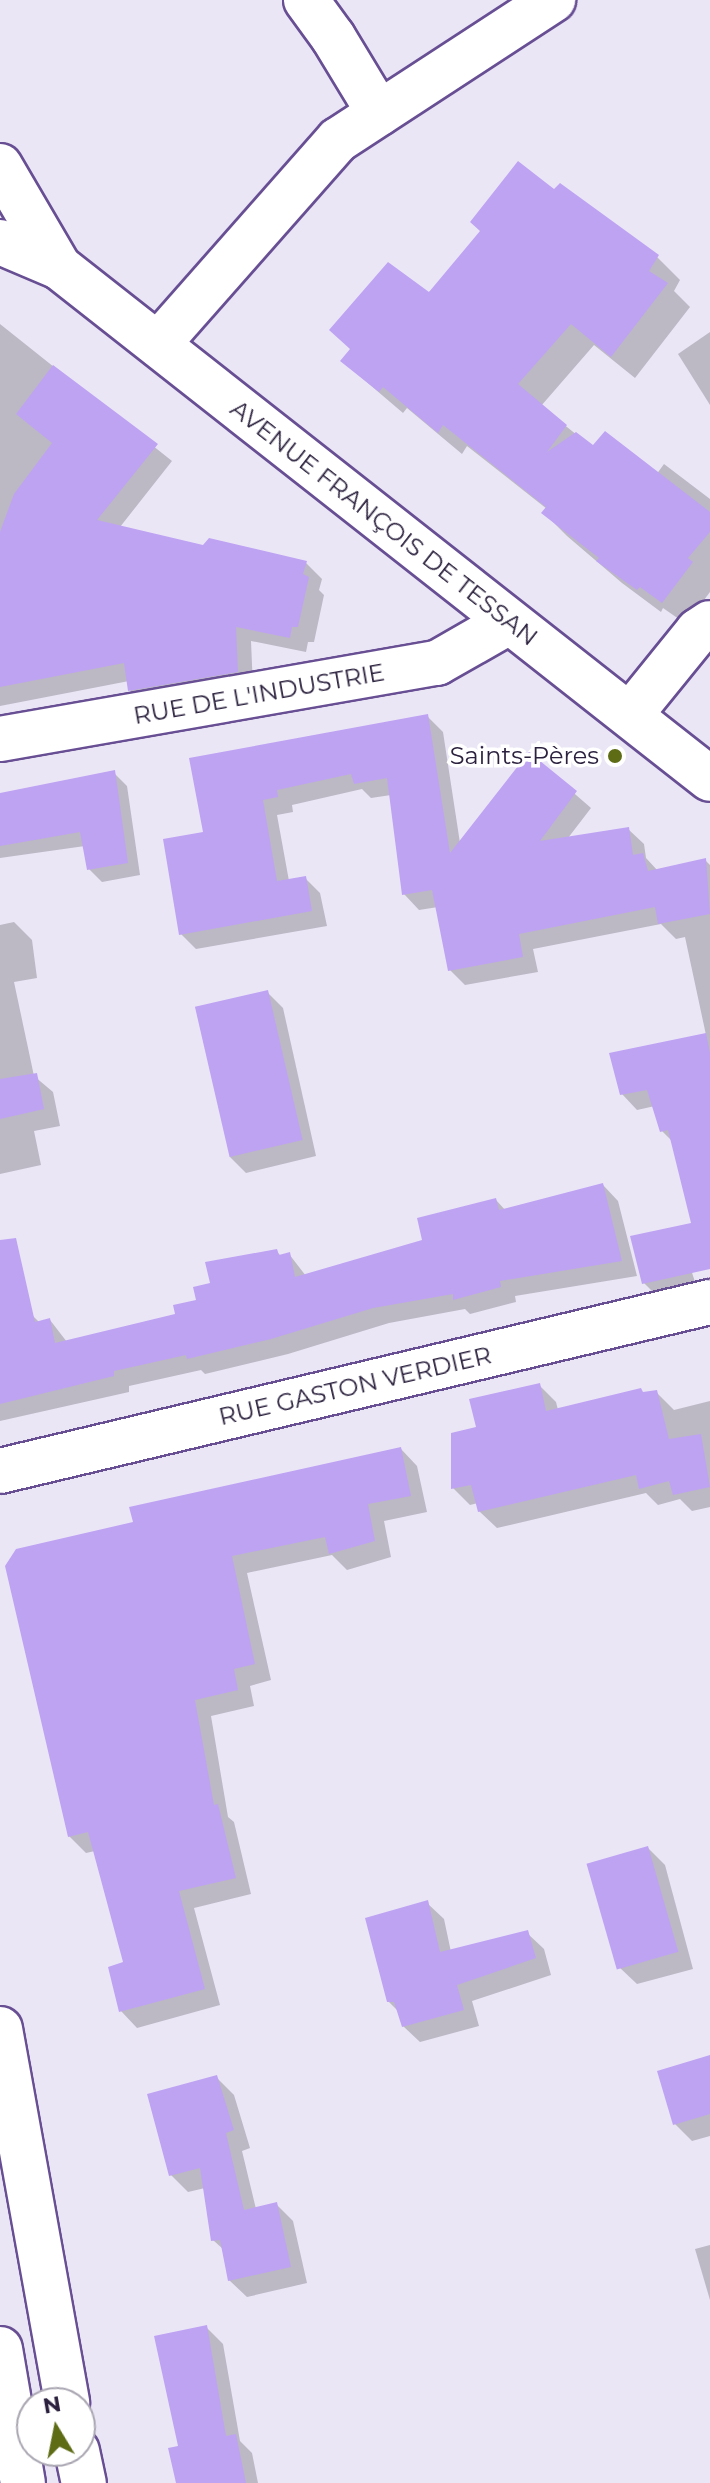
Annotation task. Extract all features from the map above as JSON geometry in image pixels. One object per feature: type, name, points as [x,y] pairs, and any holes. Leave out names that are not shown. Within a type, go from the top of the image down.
[{"type":"street","points":[[306,0],[333,37],[379,113]]},
{"type":"street","points":[[158,344],[338,140],[553,0]]},
{"type":"street","points":[[0,166],[59,267]]},
{"type":"street","points":[[0,242],[59,267]]},
{"type":"street","name":"AVENUE FRANÇOIS DE TESSAN","points":[[59,267],[710,779]]},
{"type":"street","name":"RUE DE L'INDUSTRIE","points":[[0,739],[437,663],[509,622]]},
{"type":"street","points":[[630,715],[698,631],[710,623]]},
{"type":"street","name":"RUE GASTON VERDIER","points":[[0,1471],[710,1302]]},
{"type":"street","points":[[0,2029],[64,2387]]},
{"type":"street","points":[[0,2349],[23,2483]]},
{"type":"building","points":[[518,161],[554,189],[560,183],[659,255],[649,271],[668,283],[611,357],[571,324],[518,384],[567,425],[547,452],[576,432],[593,445],[605,431],[710,512],[710,532],[688,558],[693,562],[662,603],[640,587],[637,590],[596,561],[599,558],[541,513],[546,507],[443,425],[438,433],[383,387],[379,392],[340,361],[350,349],[329,330],[388,262],[429,292],[480,231],[470,222]]},
{"type":"building","points":[[53,365],[158,444],[97,520],[203,545],[209,538],[307,561],[303,574],[309,577],[298,627],[292,627],[290,638],[236,627],[238,672],[128,691],[124,663],[0,687],[0,532],[14,494],[52,443],[16,414]]},
{"type":"building","points":[[428,714],[450,853],[529,752],[577,791],[540,841],[629,827],[633,855],[643,853],[648,871],[706,858],[710,914],[658,924],[655,907],[519,934],[523,957],[448,971],[432,890],[402,895],[387,778],[354,784],[351,774],[277,790],[278,797],[263,800],[277,881],[306,876],[312,911],[179,935],[163,839],[203,832],[189,758]]},
{"type":"building","points":[[115,770],[128,863],[87,870],[80,832],[0,846],[0,793]]},
{"type":"building","points":[[268,990],[303,1140],[230,1157],[195,1007]]},
{"type":"building","points":[[706,1033],[710,1053],[710,1269],[642,1284],[630,1236],[691,1223],[668,1130],[660,1132],[647,1090],[620,1095],[609,1053]]},
{"type":"building","points":[[37,1073],[44,1109],[0,1119],[0,1079]]},
{"type":"building","points":[[603,1183],[622,1261],[500,1281],[501,1287],[453,1300],[453,1294],[373,1308],[271,1339],[187,1359],[186,1355],[114,1371],[114,1376],[0,1404],[0,1240],[16,1238],[35,1322],[50,1318],[55,1343],[175,1314],[173,1305],[196,1300],[193,1287],[210,1283],[205,1262],[277,1249],[279,1255],[290,1252],[295,1277],[422,1240],[417,1218],[496,1198],[499,1210]]},
{"type":"building","points":[[540,1383],[546,1411],[641,1388],[643,1392],[657,1390],[669,1439],[701,1434],[710,1487],[673,1495],[669,1481],[639,1489],[636,1475],[478,1512],[471,1485],[451,1489],[451,1433],[476,1427],[469,1399]]},
{"type":"building","points":[[401,1447],[411,1496],[368,1504],[375,1541],[329,1554],[325,1537],[232,1556],[255,1664],[234,1669],[238,1690],[195,1700],[214,1805],[218,1804],[236,1878],[179,1891],[205,1989],[119,2012],[108,1967],[123,1962],[88,1832],[68,1837],[5,1566],[16,1549],[133,1522],[129,1507]]},
{"type":"building","points":[[648,1846],[678,1952],[617,1969],[586,1864]]},
{"type":"building","points":[[428,1900],[440,1952],[528,1930],[536,1958],[457,1985],[464,2010],[402,2027],[394,2002],[387,2002],[365,1918]]},
{"type":"building","points":[[710,2055],[710,2114],[673,2125],[657,2071]]},
{"type":"building","points":[[217,2075],[234,2130],[226,2133],[244,2210],[277,2202],[291,2267],[228,2281],[220,2240],[211,2241],[200,2168],[169,2176],[147,2094]]},
{"type":"building","points":[[207,2325],[226,2436],[236,2434],[246,2483],[176,2483],[168,2448],[178,2446],[154,2336]]},
{"type":"place","name":"Saints-Pères","points":[[615,756]]}]
